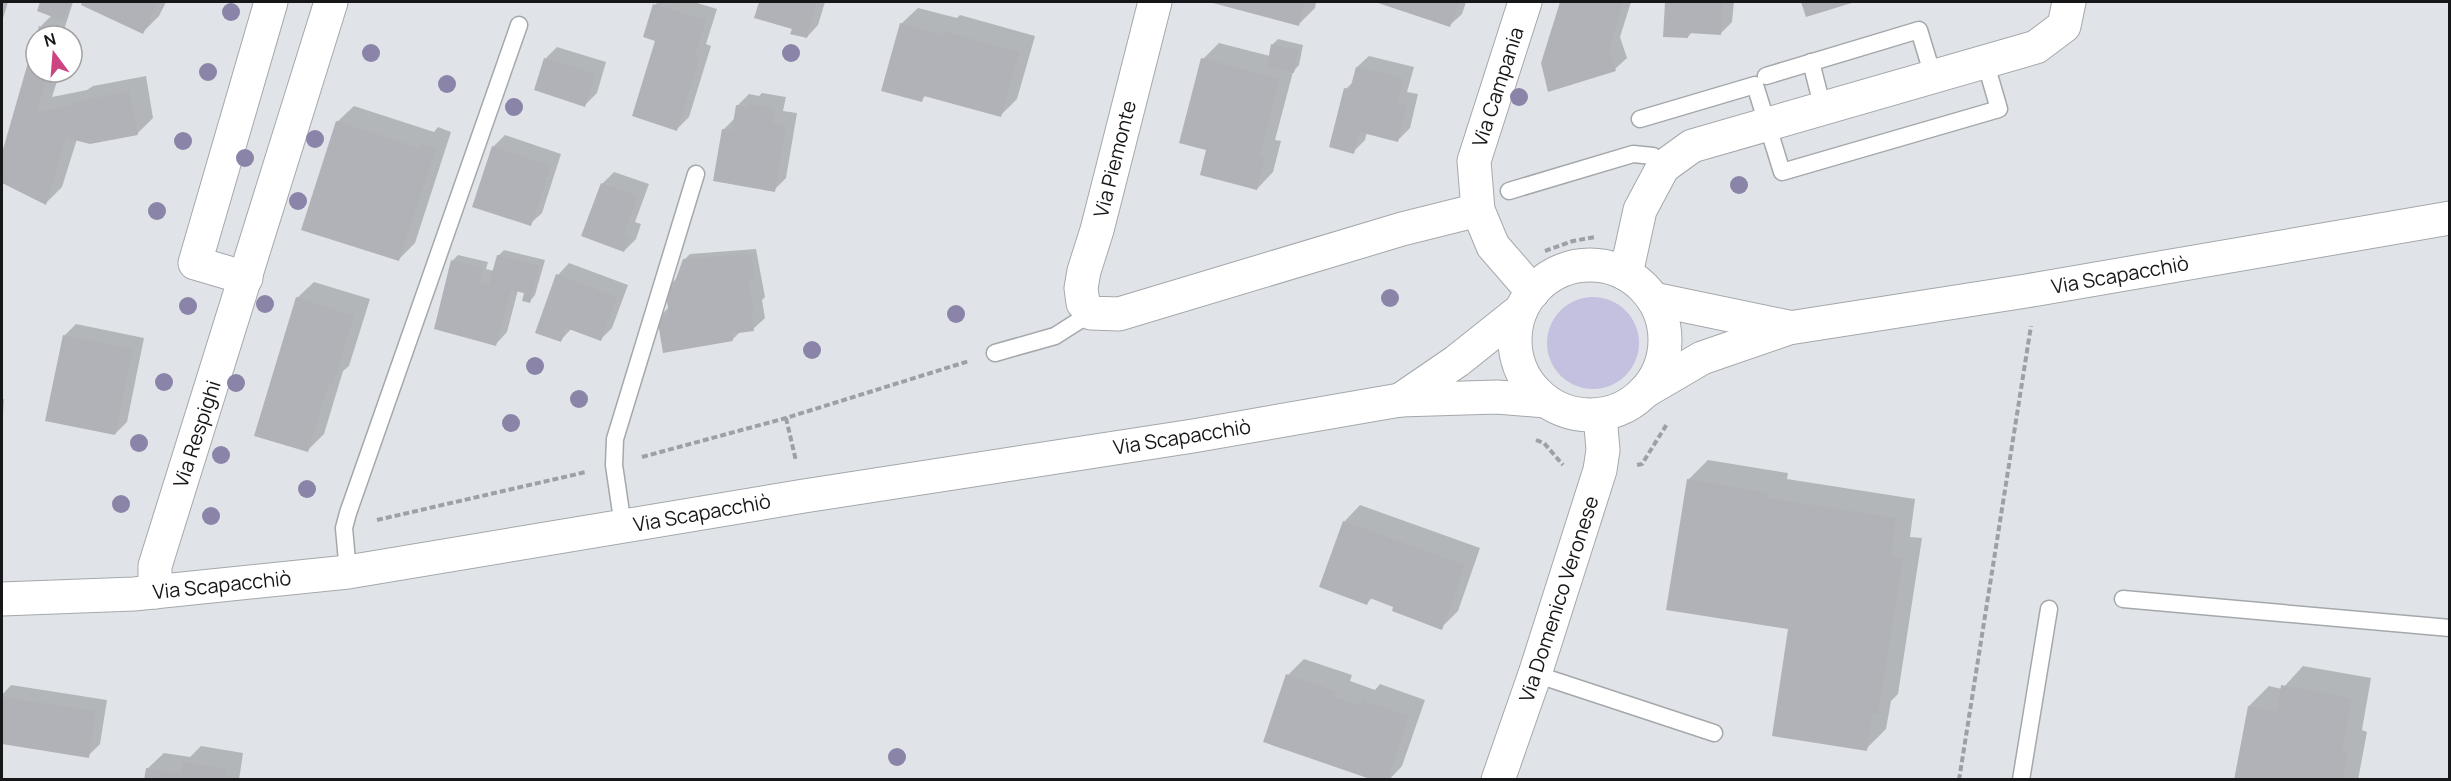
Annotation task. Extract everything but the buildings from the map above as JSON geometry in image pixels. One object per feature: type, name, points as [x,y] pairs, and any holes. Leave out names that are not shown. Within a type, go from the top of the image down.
[{"type":"street","points":[[246,278],[195,263],[271,2]]},
{"type":"street","name":"Via Respighi","points":[[156,592],[155,566],[331,2]]},
{"type":"street","name":"Via Piemonte","points":[[1091,313],[1083,303],[1081,288],[1084,271],[1100,219],[1155,2]]},
{"type":"street","name":"Via Campania","points":[[1525,2],[1474,161],[1478,210],[1492,246],[1527,301]]},
{"type":"street","points":[[1626,274],[1640,210],[1664,167],[1692,146],[2036,47],[2066,14]]},
{"type":"street","points":[[1091,313],[1119,314],[1402,229],[1478,210]]},
{"type":"street","name":"Via Scapacchiò","points":[[1527,301],[1515,334],[1517,360],[1528,383],[1546,401],[1563,410],[1581,415],[1600,415],[1624,407],[1644,392],[1702,358],[1790,328],[2026,291],[2450,218]]},
{"type":"street","name":"Via Scapacchiò","points":[[1400,400],[1457,361],[1527,301],[1545,281],[1563,270],[1584,265],[1605,267],[1626,274],[1641,285],[1653,299],[1663,322],[1665,347],[1659,372],[1644,392]]},
{"type":"street","name":"Via Scapacchiò","points":[[1653,299],[1790,328]]},
{"type":"street","name":"Via Scapacchiò","points":[[2,599],[156,592],[348,572],[804,496],[1193,436],[1400,400],[1497,397],[1546,401]]},
{"type":"street","name":"Via Domenico Veronese","points":[[1498,780],[1535,674],[1600,470],[1603,450],[1600,415]]},
{"type":"lane","points":[[348,572],[344,528],[519,25]]},
{"type":"lane","points":[[1766,76],[1919,30],[1933,76]]},
{"type":"lane","points":[[1811,62],[1823,109]]},
{"type":"lane","points":[[1640,119],[1755,85],[1782,172],[1999,109],[1985,62]]},
{"type":"lane","points":[[1509,191],[1633,154],[1653,156],[1664,167]]},
{"type":"lane","points":[[623,526],[614,465],[615,439],[696,174]]},
{"type":"lane","points":[[995,353],[1055,336],[1091,313]]},
{"type":"lane","points":[[2123,599],[2450,628]]},
{"type":"lane","points":[[2021,780],[2049,609]]},
{"type":"lane","points":[[1535,674],[1714,733]]},
{"type":"path","points":[[1959,780],[2031,326]]},
{"type":"path","points":[[344,528],[614,465],[786,418],[995,353]]},
{"type":"path","points":[[786,418],[804,496]]},
{"type":"path","points":[[1526,435],[1544,443],[1561,460],[1564,468]]},
{"type":"shaded area","points":[[1593,297],[1611,301],[1625,311],[1635,325],[1639,343],[1635,361],[1625,375],[1611,385],[1593,389],[1575,385],[1561,375],[1551,361],[1547,343],[1551,325],[1561,311],[1575,301]]}]
